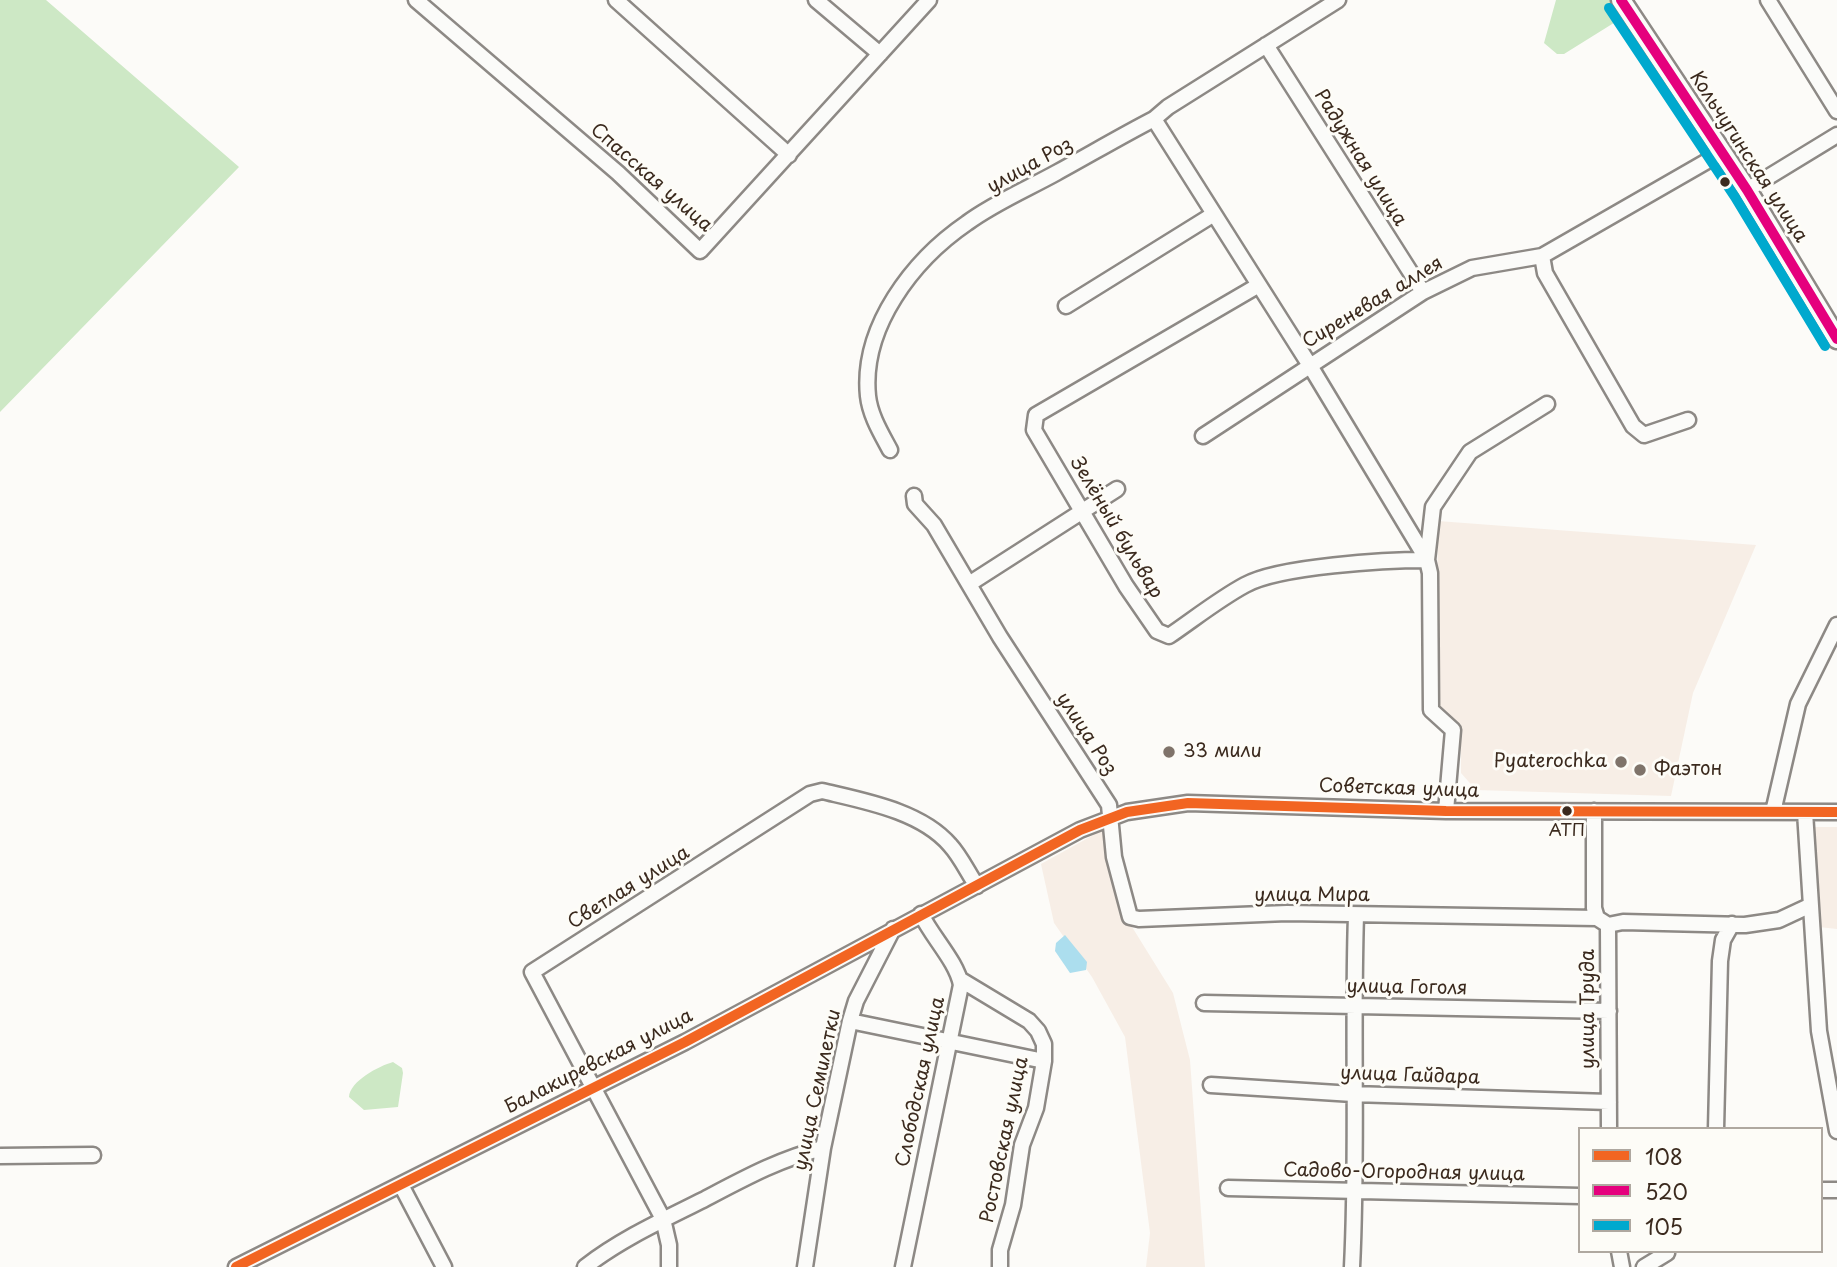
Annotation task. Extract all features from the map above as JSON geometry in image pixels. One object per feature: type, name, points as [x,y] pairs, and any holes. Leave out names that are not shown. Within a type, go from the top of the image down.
[{"type":"main road","name":"Кольчугинская улица","points":[[1621,0],[1723,152],[1837,339]]},
{"type":"street","name":"Спасская улица","points":[[416,0],[618,173],[700,251],[929,0]]},
{"type":"street","points":[[616,0],[789,155]]},
{"type":"street","points":[[816,0],[880,54]]},
{"type":"street","name":"улица Роз","points":[[890,450],[876,425],[868,398],[867,364],[873,340],[885,315],[924,259],[968,221],[1154,119],[1338,0]]},
{"type":"street","points":[[1768,0],[1837,111]]},
{"type":"street","name":"Радужная улица","points":[[1266,45],[1423,292]]},
{"type":"street","points":[[1154,119],[1309,364],[1427,560],[1430,573],[1431,710],[1453,730],[1446,811]]},
{"type":"street","points":[[1747,190],[1837,135]]},
{"type":"street","name":"Сиреневая аллея","points":[[1203,436],[1309,364],[1423,292],[1472,268],[1542,256],[1723,152]]},
{"type":"street","points":[[1066,306],[1214,214]]},
{"type":"street","points":[[1542,256],[1545,273],[1633,426],[1644,435],[1651,435],[1688,420]]},
{"type":"street","name":"Зелёный бульвар","points":[[1259,285],[1036,415],[1034,430],[1082,510],[1157,631],[1169,636],[1247,584],[1280,574],[1389,560],[1427,560]]},
{"type":"street","points":[[1427,560],[1433,507],[1470,452],[1547,404]]},
{"type":"street","points":[[969,584],[1117,489]]},
{"type":"street","name":"улица Роз","points":[[914,496],[915,504],[934,525],[1109,805],[1111,818]]},
{"type":"street","points":[[1773,812],[1798,704],[1837,625]]},
{"type":"street","name":"Светлая улица","points":[[669,1267],[669,1245],[663,1219],[532,972],[810,794],[822,791],[848,797],[925,825],[950,844],[977,886]]},
{"type":"street","name":"Советская улица","points":[[977,886],[1080,830],[1111,818],[1188,803],[1446,811],[1837,813]]},
{"type":"street","name":"улица Труда","points":[[1594,811],[1594,908],[1602,921],[1609,1012],[1609,1127]]},
{"type":"street","points":[[1805,812],[1819,1031],[1837,1130]]},
{"type":"street","name":"улица Мира","points":[[1111,818],[1114,857],[1130,917],[1139,919],[1287,914],[1732,924],[1779,919],[1809,906]]},
{"type":"street","name":"Балакиревская улица","points":[[236,1267],[594,1088],[977,886]]},
{"type":"street","name":"Слободская улица","points":[[903,1267],[959,1002],[961,980],[921,914]]},
{"type":"street","points":[[1352,1267],[1356,1193],[1353,1006],[1356,916]]},
{"type":"street","points":[[1716,1127],[1720,961],[1723,940],[1732,924]]},
{"type":"street","name":"улица Семилетки","points":[[805,1267],[823,1148],[850,1021],[856,1001],[893,929]]},
{"type":"street","name":"Ростовская улица","points":[[961,980],[1029,1021],[1044,1044],[1044,1061],[1035,1108],[1022,1145],[1013,1205],[1000,1250],[1000,1267]]},
{"type":"street","name":"улица Гоголя","points":[[1204,1003],[1609,1012]]},
{"type":"street","points":[[850,1021],[1044,1061]]},
{"type":"street","name":"улица Гайдара","points":[[1211,1085],[1353,1094],[1609,1102]]},
{"type":"street","points":[[585,1267],[663,1219],[788,1157],[823,1148]]},
{"type":"street","points":[[0,1156],[93,1155]]},
{"type":"street","points":[[401,1185],[444,1267]]},
{"type":"street","name":"Садово-Огородная улица","points":[[1228,1188],[1578,1196]]},
{"type":"street","points":[[1644,1267],[1666,1253]]},
{"type":"shaded area","points":[[1438,521],[1756,545],[1693,693],[1671,796],[1476,790],[1461,773],[1461,725],[1436,704]]},
{"type":"shaded area","points":[[1815,827],[1837,827],[1837,929],[1819,927]]},
{"type":"shaded area","points":[[1106,828],[1124,914],[1173,993],[1190,1060],[1205,1267],[1146,1267],[1150,1233],[1125,1037],[1092,977],[1054,923],[1041,864]]},
{"type":"green space","points":[[0,0],[46,0],[239,167],[0,412]]},
{"type":"green space","points":[[1556,0],[1614,0],[1625,16],[1564,54],[1557,54],[1544,43]]},
{"type":"green space","points":[[393,1062],[402,1068],[403,1073],[398,1107],[364,1110],[349,1097],[354,1085],[360,1080]]},
{"type":"water","points":[[1065,935],[1087,962],[1086,970],[1070,973],[1055,951],[1056,943]]},
{"type":"transit line","name":"520","points":[[1621,0],[1747,190],[1837,339]]},
{"type":"transit line","name":"105","points":[[1609,8],[1735,197],[1825,346]]},
{"type":"transit line","name":"108","points":[[236,1267],[685,1042],[1080,830],[1127,812],[1188,803],[1446,811],[1837,812]]},
{"type":"place","name":"33 мили","points":[[1169,752]]},
{"type":"place","name":"Pyaterochka","points":[[1621,762]]},
{"type":"place","name":"Фаэтон","points":[[1640,770]]},
{"type":"place","name":"АТП","points":[[1567,811]]}]
